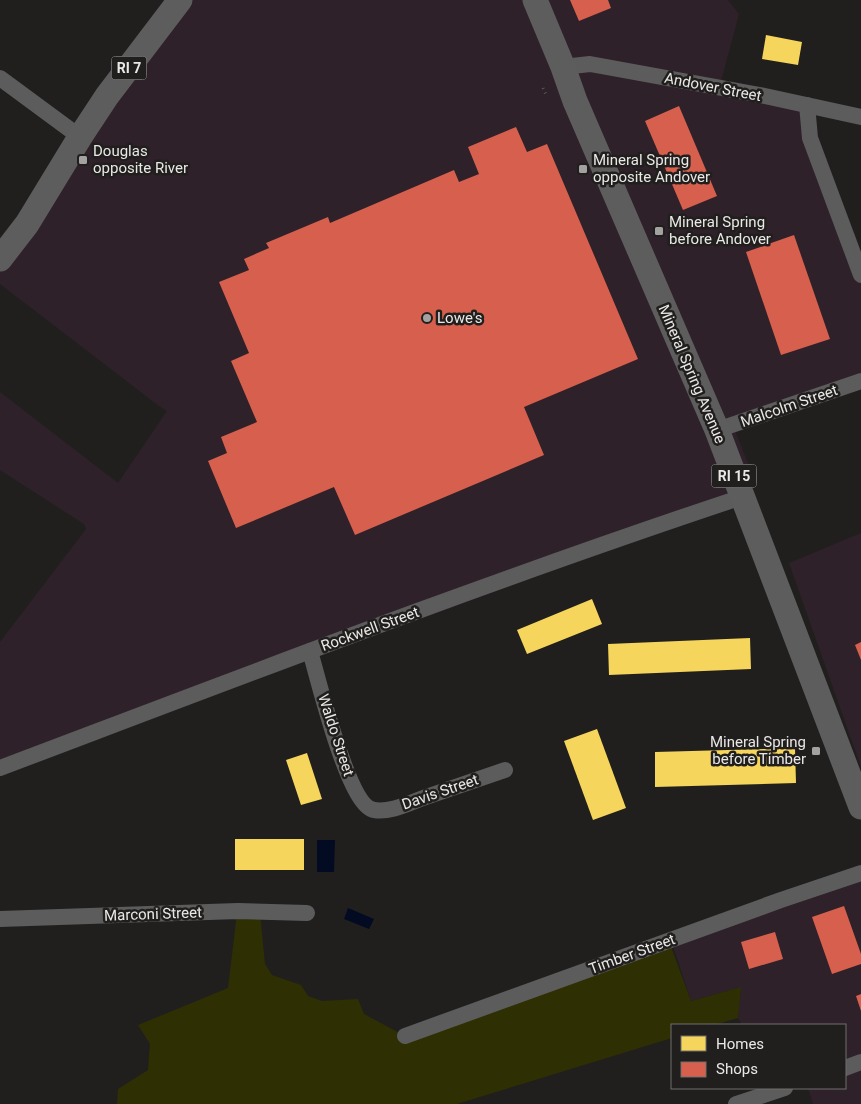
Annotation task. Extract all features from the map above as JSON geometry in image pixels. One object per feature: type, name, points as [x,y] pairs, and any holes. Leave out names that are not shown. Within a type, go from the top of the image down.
[{"type":"main road","name":"RI 7","points":[[0,259],[27,224],[107,96],[180,0]]},
{"type":"main road","name":"Mineral Spring Avenue","points":[[535,0],[564,67],[575,101],[717,430],[861,807]]},
{"type":"street","name":"Andover Street","points":[[564,67],[590,64],[861,117]]},
{"type":"street","points":[[0,78],[80,137]]},
{"type":"street","points":[[807,105],[810,138],[861,275]]},
{"type":"street","name":"Malcolm Street","points":[[717,430],[861,381]]},
{"type":"street","name":"Rockwell Street","points":[[0,768],[310,651],[586,550],[742,497]]},
{"type":"street","name":"Waldo Street","points":[[310,651],[339,751],[348,774],[362,801],[368,808],[374,810]]},
{"type":"street","name":"Davis Street","points":[[374,810],[396,808],[505,770]]},
{"type":"street","name":"Timber Street","points":[[405,1036],[861,873]]},
{"type":"street","name":"Marconi Street","points":[[0,919],[238,911],[307,913]]},
{"type":"street","points":[[846,1068],[861,1062]]},
{"type":"street","points":[[736,1104],[781,1089]]},
{"type":"path","points":[[543,88],[547,97]]},
{"type":"shaded area","points":[[183,0],[728,0],[739,14],[720,85],[808,109],[861,251],[861,383],[734,428],[757,486],[601,544],[590,556],[426,617],[210,687],[0,760],[0,642],[86,529],[84,524],[0,470],[0,392],[118,483],[167,411],[0,284],[0,259]]},
{"type":"shaded area","points":[[861,533],[861,767],[789,563]]},
{"type":"shaded area","points":[[861,881],[861,1104],[813,1104],[808,1089],[846,1089],[846,1024],[741,1024],[738,1018],[741,987],[691,1001],[673,946]]},
{"type":"shaded area","points":[[237,913],[260,913],[265,964],[272,975],[301,985],[308,996],[322,1001],[358,999],[364,1014],[405,1036],[670,944],[691,1001],[741,987],[738,1018],[717,1024],[671,1024],[671,1038],[457,1104],[117,1104],[118,1089],[148,1070],[150,1044],[138,1025],[228,988]]},
{"type":"water","points":[[317,840],[335,840],[334,872],[317,872]]},
{"type":"water","points":[[348,908],[374,919],[369,929],[344,919]]},
{"type":"building: Homes","points":[[766,35],[802,42],[798,65],[762,59]]},
{"type":"building: Homes","points":[[592,599],[602,624],[527,654],[517,630]]},
{"type":"building: Homes","points":[[750,638],[751,669],[609,675],[608,644]]},
{"type":"building: Homes","points":[[597,729],[626,808],[593,820],[564,741]]},
{"type":"building: Homes","points":[[795,748],[796,783],[655,787],[655,752]]},
{"type":"building: Homes","points":[[307,753],[322,799],[301,805],[286,760]]},
{"type":"building: Homes","points":[[235,839],[304,839],[304,870],[235,870]]},
{"type":"building: Shops","points":[[570,0],[608,0],[611,8],[579,21]]},
{"type":"building: Shops","points":[[679,106],[717,196],[683,210],[645,121]]},
{"type":"building: Shops","name":"Lowe's","points":[[516,127],[527,152],[547,144],[638,359],[524,407],[544,455],[355,535],[334,487],[236,528],[208,461],[227,453],[221,437],[257,422],[231,361],[249,353],[219,282],[249,270],[244,259],[269,248],[266,243],[328,217],[330,223],[454,170],[459,182],[479,174],[468,147]]},
{"type":"building: Shops","points":[[794,235],[830,339],[781,355],[746,252]]},
{"type":"building: Shops","points":[[861,642],[861,660],[855,645]]},
{"type":"building: Shops","points":[[844,906],[861,954],[861,964],[832,974],[812,917]]},
{"type":"building: Shops","points":[[775,932],[783,959],[749,969],[741,942]]},
{"type":"building: Shops","points":[[861,994],[861,1011],[856,996]]},
{"type":"place","name":"Douglas opposite River","points":[[83,160]]},
{"type":"place","name":"Mineral Spring opposite Andover","points":[[583,169]]},
{"type":"place","name":"Mineral Spring before Andover","points":[[659,231]]},
{"type":"place","name":"Lowe's","points":[[427,318]]},
{"type":"place","name":"Mineral Spring before Timber","points":[[816,751]]}]
